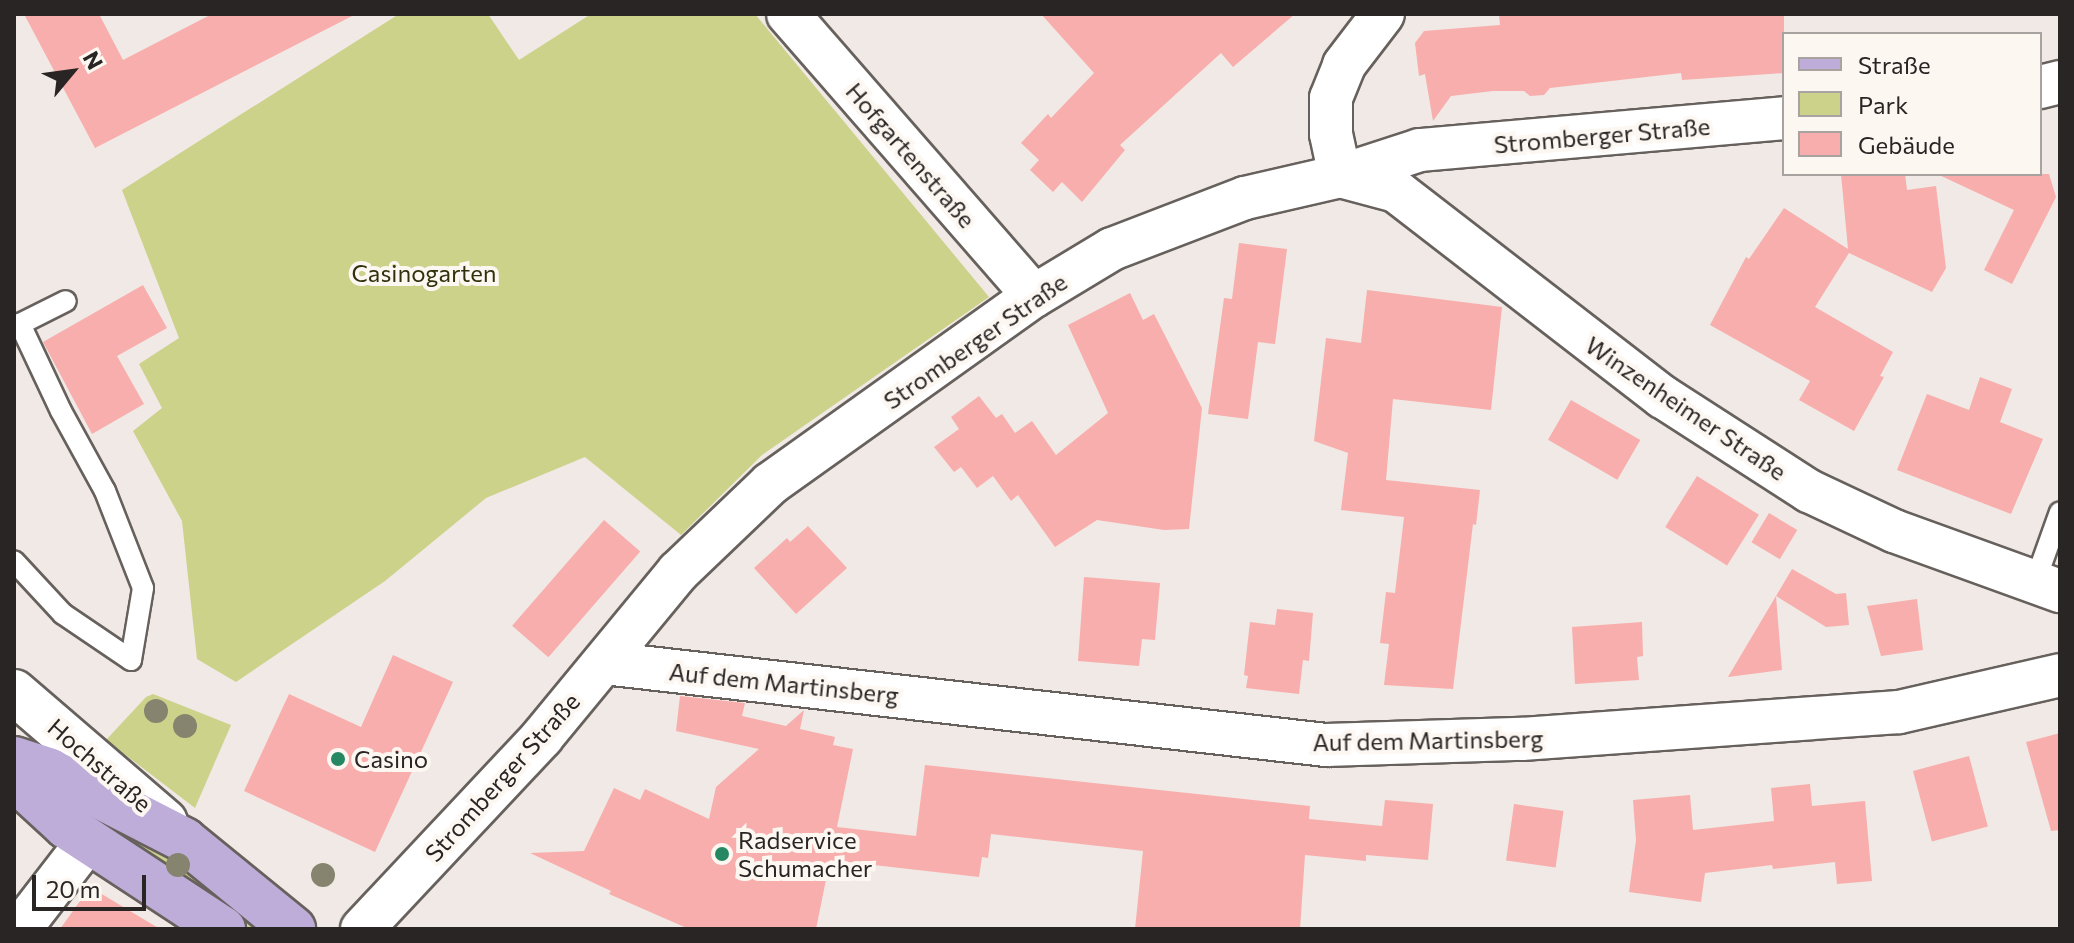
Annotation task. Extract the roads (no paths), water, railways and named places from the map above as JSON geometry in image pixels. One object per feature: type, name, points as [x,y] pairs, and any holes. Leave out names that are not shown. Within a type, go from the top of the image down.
[{"type":"main road","points":[[14,759],[50,771],[184,840],[293,929]]},
{"type":"main road","points":[[14,778],[50,813],[88,841],[223,929]]},
{"type":"street","name":"Hofgartenstraße","points":[[788,14],[1034,296]]},
{"type":"street","points":[[1340,176],[1331,134],[1331,98],[1344,65],[1383,14]]},
{"type":"street","name":"Stromberger Straße","points":[[362,929],[542,737],[678,572],[770,484],[1034,296],[1112,249],[1245,198],[1340,176],[1420,150],[1782,118]]},
{"type":"street","name":"Winzenheimer Straße","points":[[1340,176],[1396,191],[1651,389],[1809,491],[1894,531],[2048,586]]},
{"type":"street","name":"Auf dem Martinsberg","points":[[604,663],[1326,745],[1522,739],[1899,712],[2060,675]]},
{"type":"street","name":"Hochstraße","points":[[14,692],[184,840]]},
{"type":"street","points":[[20,929],[88,841]]},
{"type":"lane","points":[[14,561],[63,614],[131,660],[143,588],[105,491],[17,325],[66,301]]},
{"type":"lane","points":[[2048,586],[2060,512]]},
{"type":"place","name":"Casino","points":[[338,759]]},
{"type":"place","name":"Radservice Schumacher","points":[[722,854]]},
{"type":"park label","name":"Casinogarten","points":[[424,273]]}]
